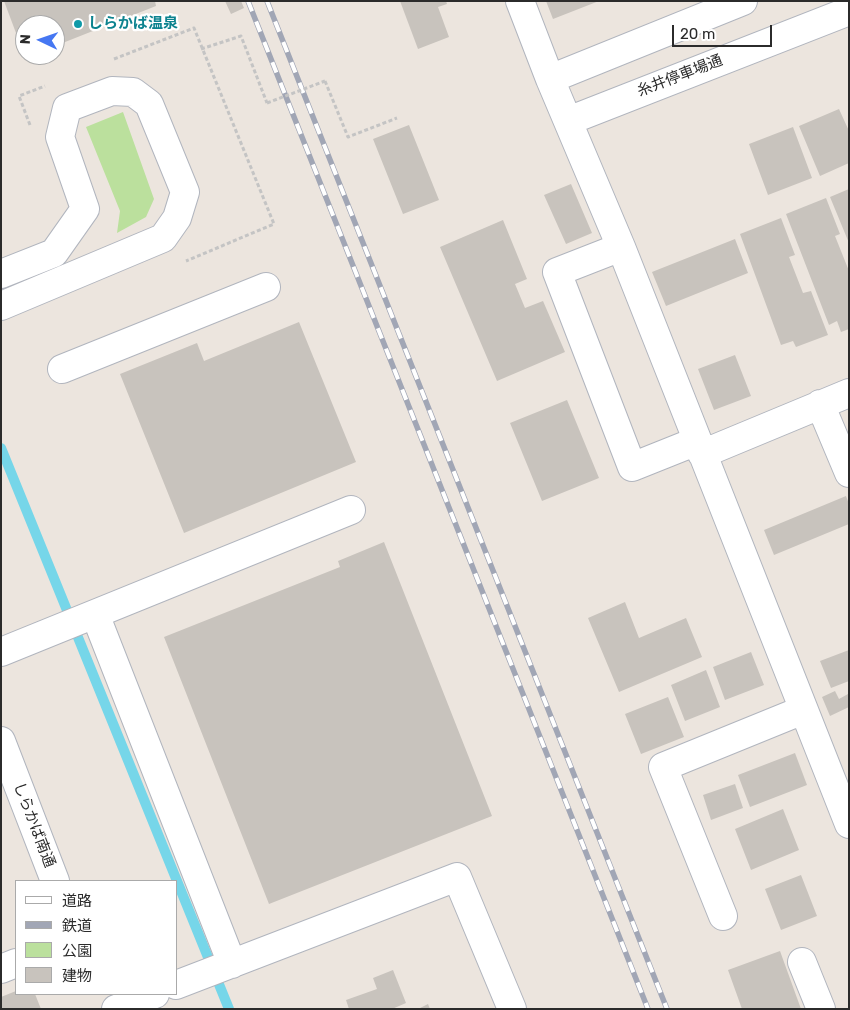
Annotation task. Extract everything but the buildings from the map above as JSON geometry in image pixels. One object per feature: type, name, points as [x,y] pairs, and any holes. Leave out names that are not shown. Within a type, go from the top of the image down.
[{"type":"street","points":[[520,1],[550,79],[621,247],[849,824]]},
{"type":"street","points":[[550,79],[743,1]]},
{"type":"street","name":"糸井停車場通","points":[[568,121],[849,10]]},
{"type":"street","points":[[1,274],[54,253],[84,209],[60,137],[67,108],[112,91],[133,92],[149,104],[185,192],[177,218],[163,238],[1,306]]},
{"type":"street","points":[[621,247],[556,272],[632,467],[700,448],[849,392]]},
{"type":"street","points":[[62,369],[266,287]]},
{"type":"street","points":[[820,404],[849,474]]},
{"type":"street","points":[[1,652],[351,510]]},
{"type":"street","points":[[96,614],[232,964]]},
{"type":"street","points":[[723,916],[663,767],[803,710]]},
{"type":"street","name":"しらかば南通","points":[[1,741],[55,880]]},
{"type":"street","points":[[178,985],[457,877],[512,1009]]},
{"type":"street","points":[[802,962],[821,1009]]},
{"type":"street","points":[[1,969],[15,963]]},
{"type":"street","points":[[100,995],[106,1009]]},
{"type":"street","points":[[116,1009],[152,995]]},
{"type":"path","points":[[111,60],[194,28],[274,224],[183,262]]},
{"type":"path","points":[[202,49],[241,36],[267,102],[325,81],[348,137],[397,118]]},
{"type":"path","points":[[33,133],[19,96],[47,85]]},
{"type":"green space","points":[[123,112],[154,199],[146,217],[117,233],[120,211],[86,127]]},
{"type":"waterway","points":[[1,448],[177,880]]},
{"type":"waterway","points":[[178,884],[229,1009]]},
{"type":"railway","points":[[248,1],[648,1009]]},
{"type":"railway","points":[[267,1],[667,1009]]},
{"type":"place","name":"しらかば温泉","points":[[78,24]]}]
